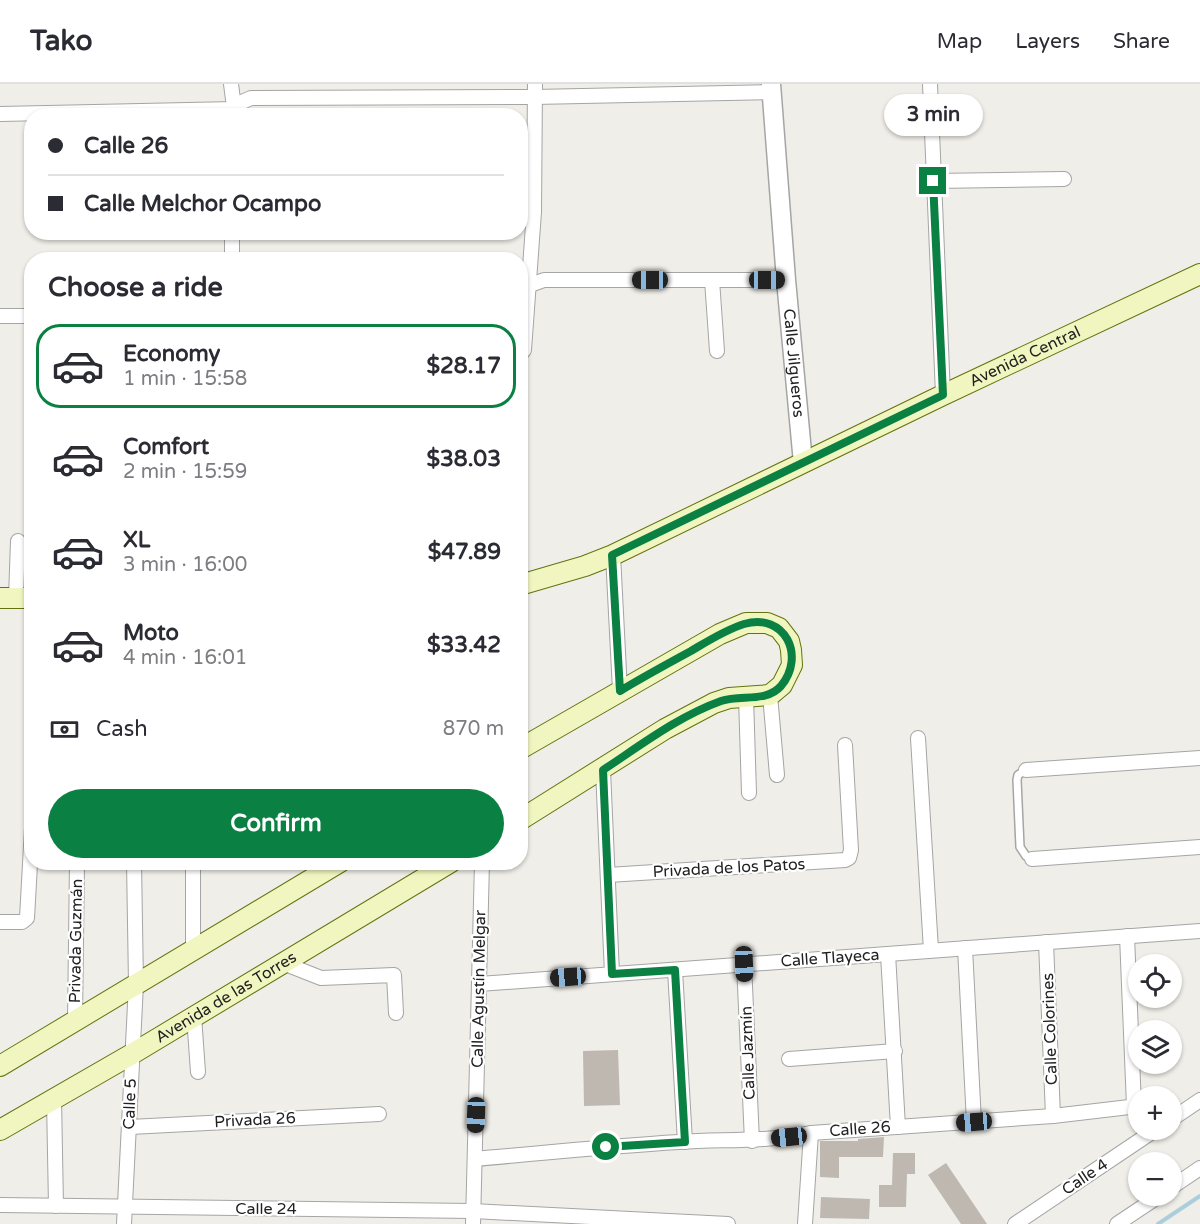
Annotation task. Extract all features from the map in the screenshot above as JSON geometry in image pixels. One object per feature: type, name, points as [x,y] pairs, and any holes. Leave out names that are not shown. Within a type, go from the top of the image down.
[{"type":"main road","name":"Avenida Central","points":[[528,583],[585,566],[612,555],[1200,274]]},
{"type":"main road","points":[[528,744],[720,634],[746,624],[766,623],[779,628],[789,640],[792,665],[782,685],[770,695],[729,698],[714,703],[665,729],[528,815]]},
{"type":"main road","points":[[0,1066],[327,870]]},
{"type":"main road","name":"Avenida de las Torres","points":[[0,1130],[132,1054],[438,870]]},
{"type":"street","points":[[231,84],[234,108]]},
{"type":"street","points":[[930,84],[943,395]]},
{"type":"street","points":[[238,108],[242,102],[251,98],[771,88]]},
{"type":"street","name":"Calle Jilgueros","points":[[771,88],[803,463]]},
{"type":"street","points":[[528,252],[534,212],[535,91]]},
{"type":"street","points":[[0,114],[24,114]]},
{"type":"street","points":[[933,181],[1064,179]]},
{"type":"street","points":[[528,285],[544,280],[786,280]]},
{"type":"street","points":[[712,280],[717,351]]},
{"type":"street","points":[[0,316],[24,316]]},
{"type":"street","points":[[16,598],[18,541]]},
{"type":"street","points":[[612,555],[620,691]]},
{"type":"street","points":[[770,695],[777,775]]},
{"type":"street","points":[[746,697],[749,793]]},
{"type":"street","points":[[918,738],[931,950]]},
{"type":"street","name":"Privada de los Patos","points":[[608,875],[841,861],[849,858],[851,850],[844,745]]},
{"type":"street","points":[[1026,770],[1200,758]]},
{"type":"street","points":[[603,770],[612,974]]},
{"type":"street","points":[[1032,859],[1200,847]]},
{"type":"street","points":[[0,922],[22,922],[27,918],[30,870]]},
{"type":"street","name":"Privada Guzmán","points":[[75,1020],[77,870]]},
{"type":"street","name":"Calle 5","points":[[124,1224],[136,984],[134,870]]},
{"type":"street","points":[[193,870],[193,950]]},
{"type":"street","name":"Calle Agustín Melgar","points":[[473,1217],[482,870]]},
{"type":"street","name":"Calle Tlayeca","points":[[479,984],[1200,931]]},
{"type":"street","points":[[1127,936],[1135,1086]]},
{"type":"street","name":"Calle Colorines","points":[[1046,942],[1053,1116]]},
{"type":"street","points":[[965,948],[974,1122]]},
{"type":"street","points":[[888,954],[898,1127]]},
{"type":"street","points":[[283,963],[321,978],[394,975],[396,1013]]},
{"type":"street","name":"Calle Jazmín","points":[[744,964],[752,1141]]},
{"type":"street","points":[[675,970],[685,1142]]},
{"type":"street","points":[[194,1016],[198,1072]]},
{"type":"street","points":[[789,1059],[895,1051]]},
{"type":"street","points":[[54,1099],[56,1206]]},
{"type":"street","points":[[1182,1103],[1197,1102]]},
{"type":"street","points":[[1182,1112],[1197,1102]]},
{"type":"street","name":"Calle 26","points":[[474,1159],[685,1142],[752,1141],[811,1133],[1053,1116],[1128,1107]]},
{"type":"street","name":"Privada 26","points":[[130,1127],[379,1114]]},
{"type":"street","points":[[805,1224],[811,1133]]},
{"type":"street","name":"Calle 4","points":[[1015,1224],[1140,1140]]},
{"type":"street","points":[[1182,1180],[1200,1168]]},
{"type":"street","name":"Calle 24","points":[[0,1205],[728,1224]]},
{"type":"street","points":[[1117,1224],[1144,1206]]},
{"type":"lane","points":[[1026,770],[1018,775],[1017,780],[1020,847],[1026,856],[1032,859]]},
{"type":"building","points":[[618,1050],[620,1105],[584,1106],[583,1051]]},
{"type":"building","points":[[884,1137],[883,1157],[839,1157],[839,1178],[820,1177],[820,1141],[858,1141],[858,1139]]},
{"type":"building","points":[[893,1153],[915,1153],[915,1174],[907,1174],[906,1207],[879,1207],[879,1185],[892,1185]]},
{"type":"building","points":[[946,1163],[987,1224],[961,1224],[928,1175]]},
{"type":"building","points":[[821,1197],[870,1199],[869,1219],[820,1218]]},
{"type":"waterway","points":[[1158,1224],[1200,1196]]},
{"type":"route","points":[[606,1147],[685,1142],[675,970],[612,974],[603,770],[665,729],[714,703],[729,698],[770,695],[782,685],[792,665],[789,640],[779,628],[766,623],[746,624],[720,634],[620,691],[612,555],[943,395],[933,181]]}]
